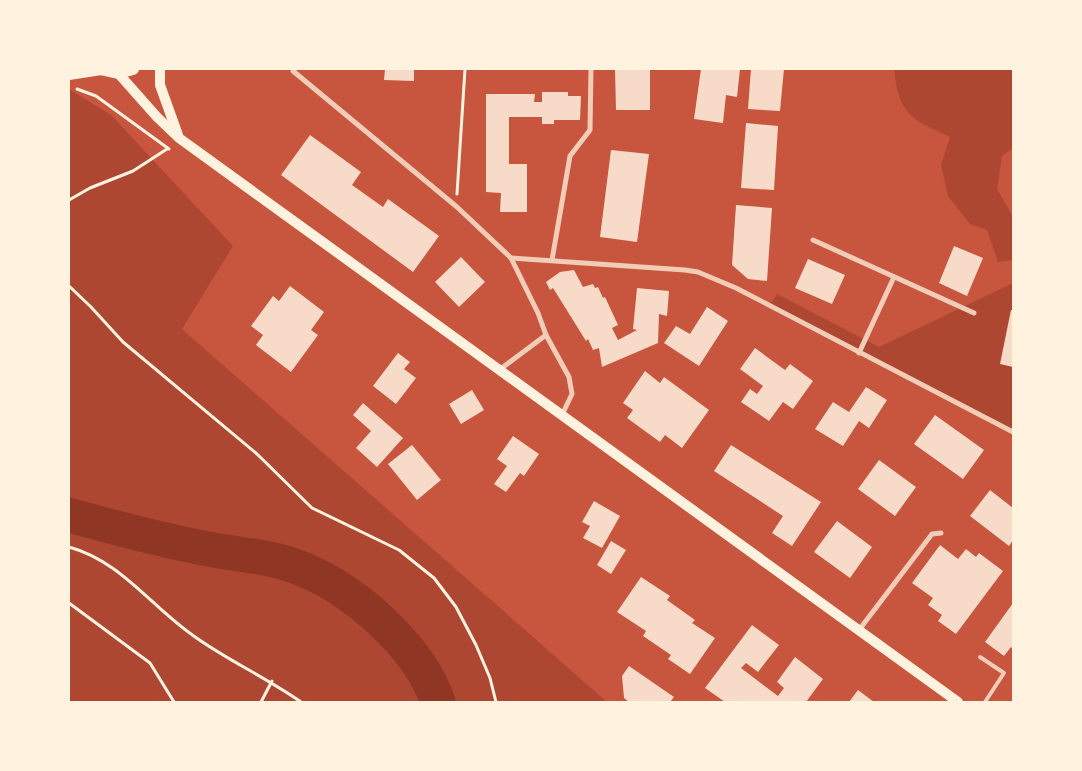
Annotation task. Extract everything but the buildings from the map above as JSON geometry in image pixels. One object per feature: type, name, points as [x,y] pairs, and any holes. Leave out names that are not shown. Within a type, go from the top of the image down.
[{"type":"main road","points":[[70,80],[101,69],[118,73],[133,69]]},
{"type":"main road","points":[[160,69],[160,86],[179,138]]},
{"type":"main road","points":[[118,73],[157,117],[179,138],[958,702]]},
{"type":"street","points":[[552,260],[570,156],[590,130],[591,69]]},
{"type":"street","points":[[292,71],[457,207],[511,258],[538,313],[546,335],[569,377],[572,394],[562,415]]},
{"type":"street","points":[[813,240],[974,312]]},
{"type":"street","points":[[511,258],[698,272],[736,288],[1013,432]]},
{"type":"street","points":[[859,353],[894,277]]},
{"type":"street","points":[[499,370],[546,335]]},
{"type":"street","points":[[858,630],[932,534],[941,534]]},
{"type":"lane","points":[[980,657],[1004,673],[985,702]]},
{"type":"path","points":[[457,207],[465,69]]},
{"type":"path","points":[[70,80],[96,96],[167,149],[196,150]]},
{"type":"path","points":[[69,200],[90,188],[134,171],[167,149]]},
{"type":"path","points":[[69,286],[92,307],[123,342],[257,454],[312,508],[337,522],[360,530],[399,550],[434,578],[456,607],[476,645],[490,678],[496,702]]},
{"type":"path","points":[[69,546],[88,552],[123,574],[189,633],[232,662],[272,682],[301,702]]},
{"type":"path","points":[[69,603],[150,663],[174,702]]},
{"type":"path","points":[[261,702],[272,682]]},
{"type":"shaded area","points":[[894,69],[1013,69],[1013,148],[1002,156],[997,189],[1013,217],[1013,260],[998,262],[987,230],[970,224],[948,196],[941,165],[950,137],[916,120],[909,114],[899,96]]},
{"type":"shaded area","points":[[69,89],[111,115],[233,246],[182,329],[607,702],[69,702]]},
{"type":"shaded area","points":[[1013,283],[1013,432],[769,306],[777,294],[879,347]]},
{"type":"waterway","points":[[69,515],[173,542],[276,560],[318,576],[361,604],[400,640],[416,660],[429,681],[438,702]]}]
